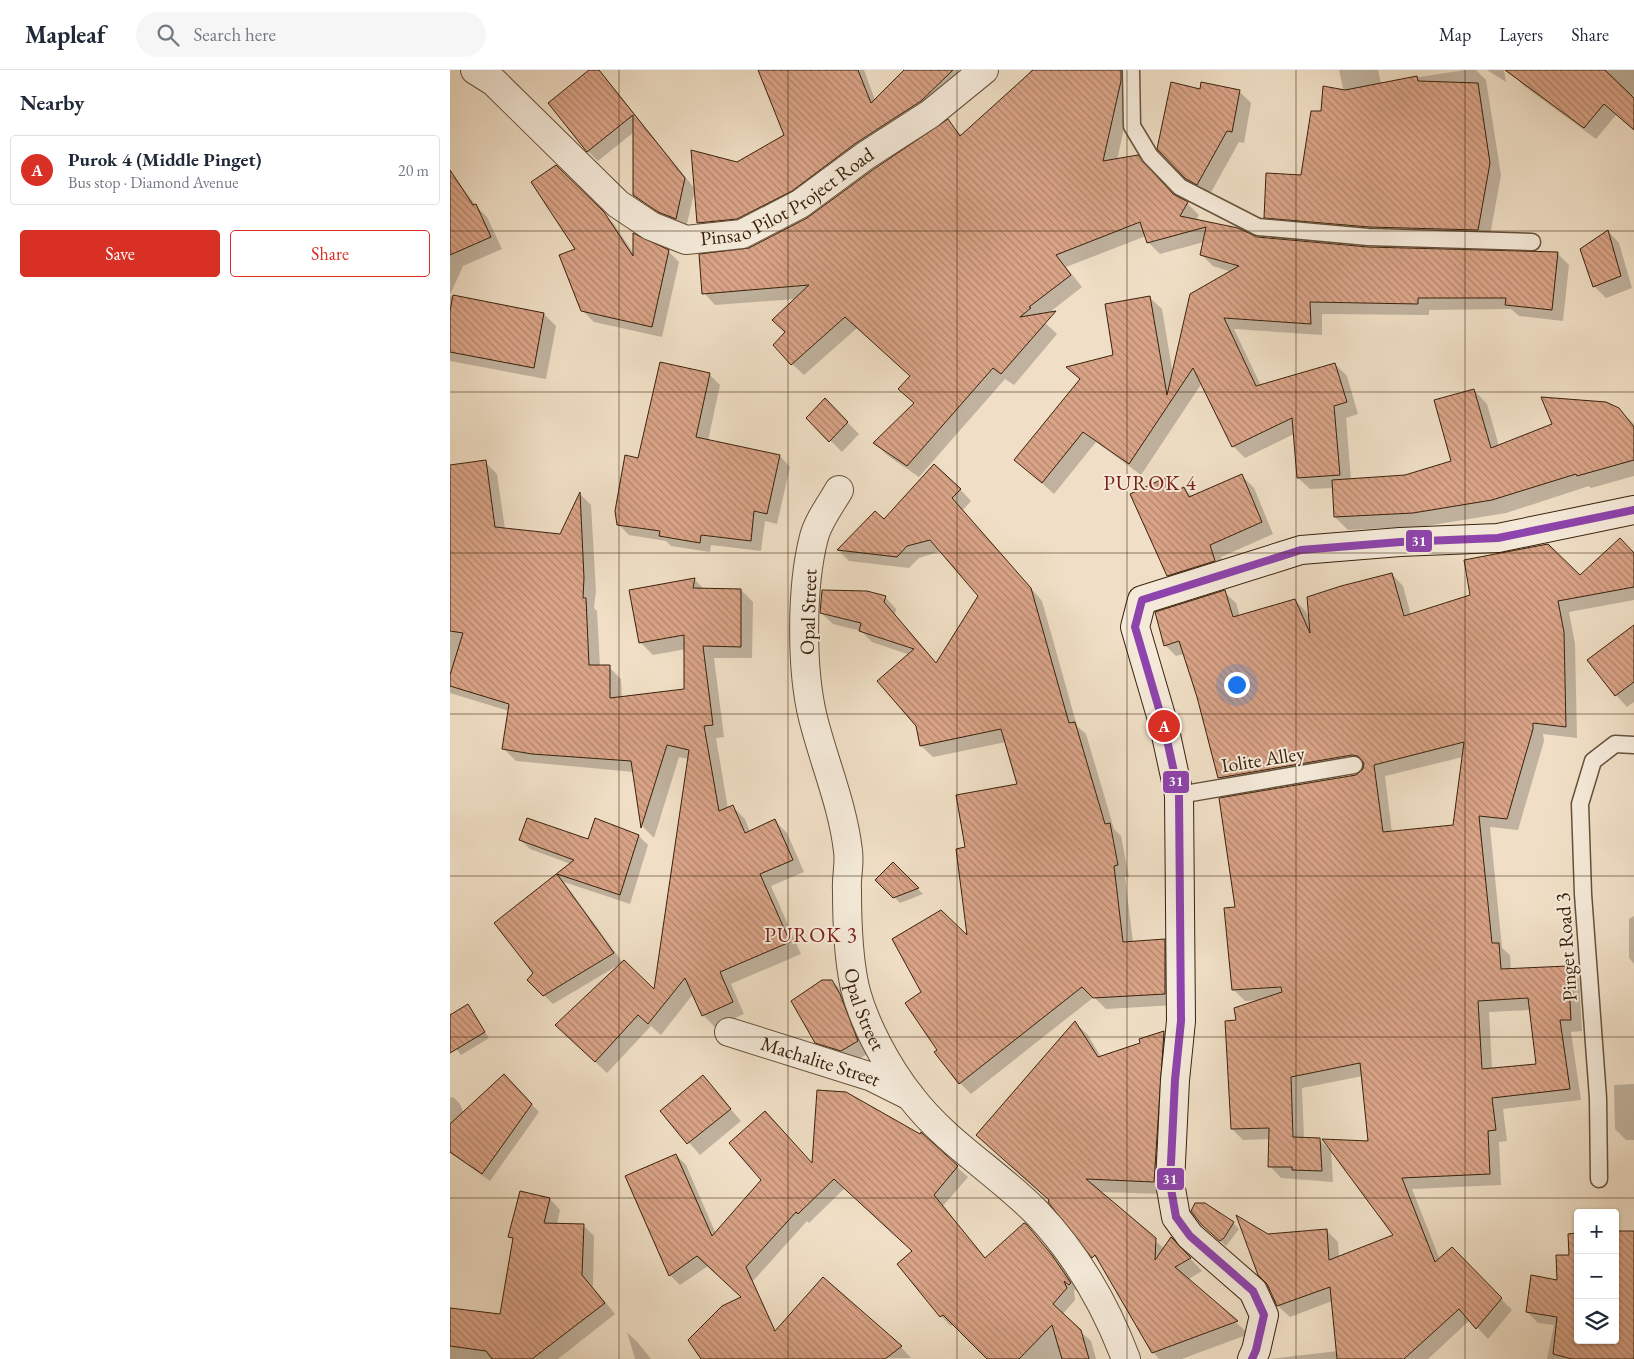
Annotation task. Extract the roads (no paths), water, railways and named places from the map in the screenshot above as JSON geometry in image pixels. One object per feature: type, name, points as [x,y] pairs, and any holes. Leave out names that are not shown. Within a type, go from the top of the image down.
[{"type":"street","name":"Pinsao Pilot Project Road","points":[[474,70],[494,82],[618,204],[651,226],[686,240],[742,234],[800,204],[864,156],[930,114],[984,70]]},
{"type":"street","name":"Opal Street","points":[[839,490],[814,535],[808,578],[806,636],[808,689],[849,852],[846,888],[850,959],[856,990],[876,1041],[910,1096],[941,1130],[1036,1213],[1048,1226],[1076,1261],[1115,1330],[1126,1359]]},
{"type":"street","points":[[1252,1359],[1264,1315],[1253,1291],[1190,1236],[1176,1217],[1170,1183],[1175,1080],[1181,1021],[1179,795],[1164,726],[1135,627],[1142,600],[1302,550],[1400,542],[1498,538],[1634,510]]},
{"type":"street","name":"Machalite Street","points":[[729,1032],[872,1077],[910,1096]]},
{"type":"lane","points":[[1131,70],[1132,126],[1150,156],[1180,187],[1258,227],[1368,237],[1532,242]]},
{"type":"lane","name":"Pinget Road 3","points":[[1599,1179],[1598,1098],[1583,894],[1580,804],[1593,761],[1615,744],[1634,745]]},
{"type":"lane","name":"Iolite Alley","points":[[1179,795],[1354,765]]},
{"type":"place","name":"Purok 4 (Middle Pinget)","points":[[1164,726]]},
{"type":"district","name":"PUROK 4","points":[[1150,482]]},
{"type":"district","name":"PUROK 3","points":[[811,934]]}]
